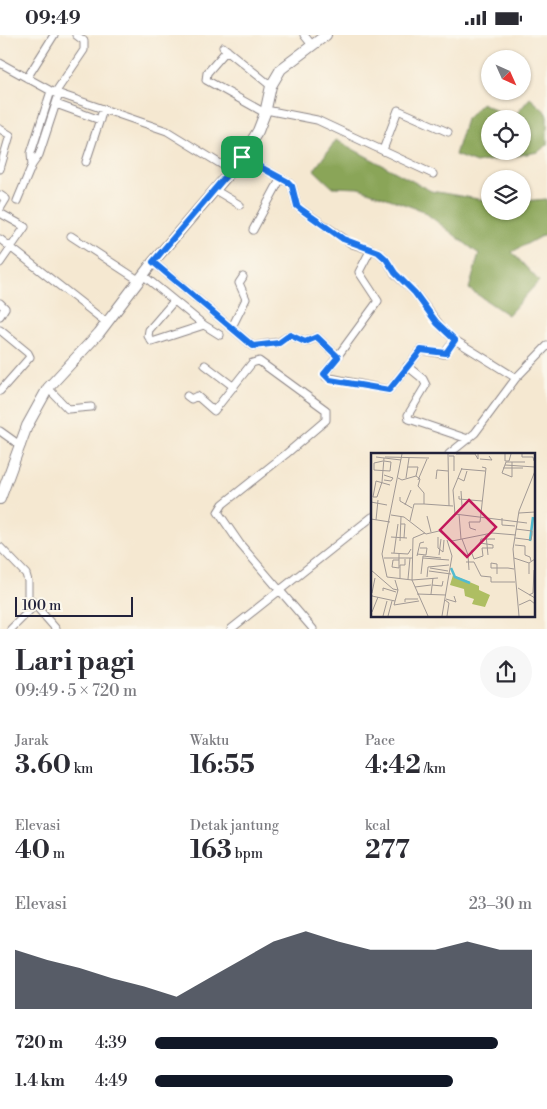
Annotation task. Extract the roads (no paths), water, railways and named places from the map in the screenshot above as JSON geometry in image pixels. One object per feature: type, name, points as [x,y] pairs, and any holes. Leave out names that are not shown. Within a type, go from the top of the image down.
[{"type":"main road","points":[[0,499],[32,415],[48,388],[107,323],[153,262],[232,171],[258,131],[271,86],[281,69],[326,35]]},
{"type":"street","points":[[26,78],[54,35]]},
{"type":"street","points":[[32,165],[31,153],[55,93],[84,50],[84,41],[76,35]]},
{"type":"street","points":[[304,35],[312,45]]},
{"type":"street","points":[[271,86],[225,49],[207,73],[206,80],[265,111],[317,120],[433,174]]},
{"type":"street","points":[[0,63],[55,93],[167,131],[232,171]]},
{"type":"street","points":[[17,201],[32,165],[39,155],[56,104],[55,93]]},
{"type":"street","points":[[56,104],[100,120]]},
{"type":"street","points":[[382,150],[398,109],[448,132]]},
{"type":"street","points":[[86,162],[103,110]]},
{"type":"street","points":[[0,129],[10,135],[0,169]]},
{"type":"street","points":[[242,157],[292,186],[295,202],[302,210],[343,239],[370,249],[386,259],[395,273],[415,293],[437,323],[455,340],[516,378]]},
{"type":"street","points":[[253,230],[280,178]]},
{"type":"street","points":[[215,190],[240,205]]},
{"type":"street","points":[[0,195],[6,199],[0,211],[25,226],[0,263]]},
{"type":"street","points":[[71,236],[142,278],[220,335]]},
{"type":"street","points":[[0,239],[12,246],[107,323]]},
{"type":"street","points":[[370,249],[359,272],[378,301],[324,374],[326,377],[389,390],[393,388],[407,366],[424,349],[446,353],[455,340]]},
{"type":"street","points":[[153,262],[256,347]]},
{"type":"street","points":[[232,327],[246,299],[240,285],[243,277]]},
{"type":"street","points":[[174,301],[150,330],[148,336],[152,342],[204,325]]},
{"type":"street","points":[[0,303],[6,308],[0,316]]},
{"type":"street","points":[[0,331],[30,357],[0,391]]},
{"type":"street","points":[[256,347],[265,343],[279,343],[290,335],[305,342],[317,337],[338,357]]},
{"type":"street","points":[[450,453],[468,439],[516,378],[547,345]]},
{"type":"street","points":[[187,396],[191,399],[197,396],[214,411],[255,361],[256,347]]},
{"type":"street","points":[[255,361],[259,361],[316,402],[328,414],[326,420],[219,508],[220,517],[240,544],[313,629]]},
{"type":"street","points":[[205,365],[234,387]]},
{"type":"street","points":[[407,366],[424,379],[426,385],[408,415],[409,419],[468,439]]},
{"type":"street","points":[[48,388],[68,409],[91,407]]},
{"type":"street","points":[[0,431],[21,446]]},
{"type":"street","points":[[231,629],[371,518]]},
{"type":"street","points":[[0,547],[26,575],[28,581],[27,594],[56,629]]},
{"type":"street","points":[[11,629],[35,605]]}]
